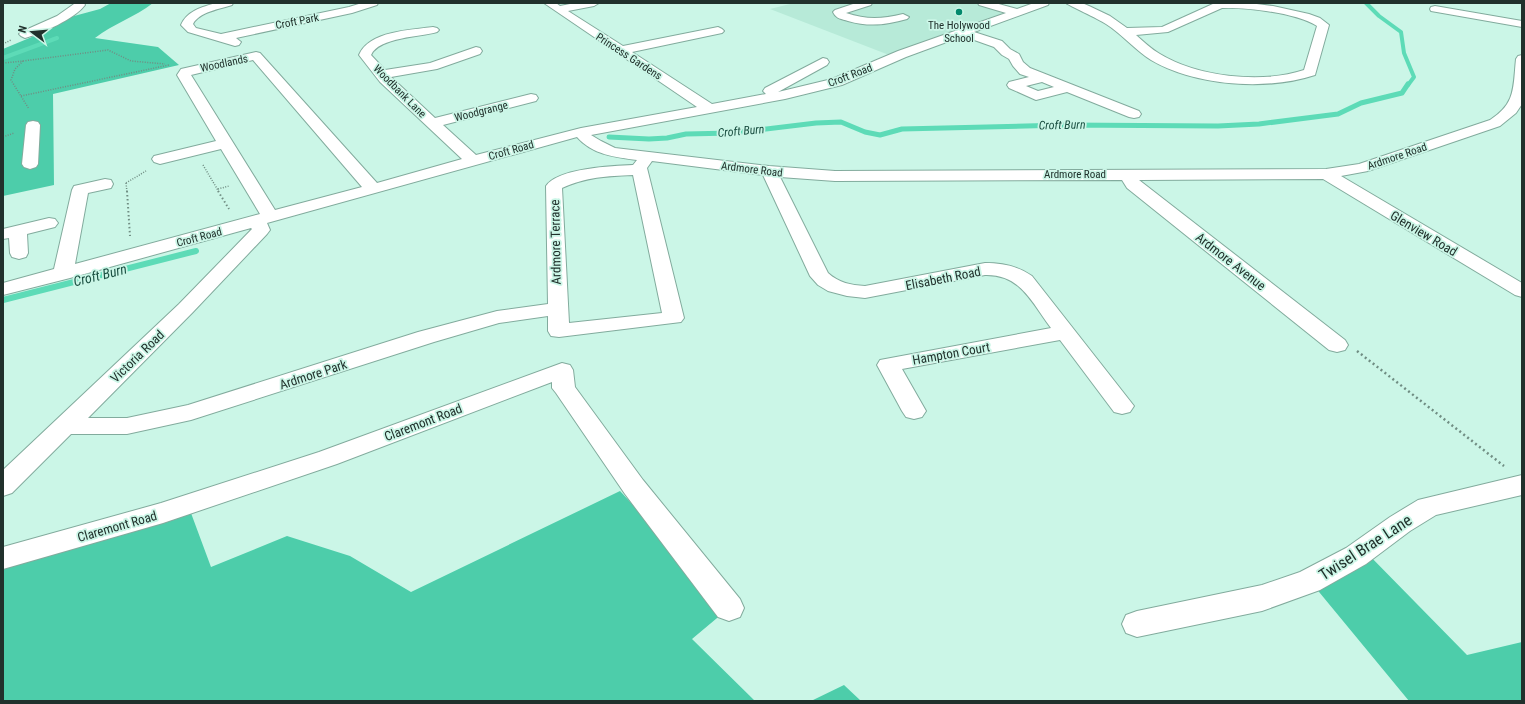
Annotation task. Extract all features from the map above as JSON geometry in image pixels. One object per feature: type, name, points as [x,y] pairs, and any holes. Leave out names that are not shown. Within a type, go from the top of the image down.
[{"type":"street","points":[[25,34],[67,15],[76,9],[80,5],[79,3]]},
{"type":"street","name":"Croft Park","points":[[228,3],[202,11],[192,17],[187,23],[189,28],[246,46],[256,56]]},
{"type":"street","name":"Croft Park","points":[[221,38],[352,10],[373,3]]},
{"type":"street","points":[[554,6],[594,3]]},
{"type":"street","points":[[867,3],[839,12],[840,15],[866,24],[884,23],[903,17]]},
{"type":"street","points":[[984,3],[1018,13]]},
{"type":"street","name":"Croft Road","points":[[3,290],[581,132],[769,98],[837,82],[902,54],[1044,3]]},
{"type":"street","points":[[1071,3],[1088,9],[1124,32],[1154,56],[1181,68],[1206,75],[1235,79],[1275,80],[1295,77],[1310,72],[1323,25],[1319,21],[1306,17],[1246,5],[1227,4],[1220,5],[1164,30],[1124,32]]},
{"type":"street","name":"Princess Gardens","points":[[554,6],[709,108]]},
{"type":"street","points":[[1435,9],[1522,24]]},
{"type":"street","name":"Woodbank Lane","points":[[433,30],[379,42],[369,48],[365,55],[380,75],[473,161]]},
{"type":"street","points":[[622,50],[718,31]]},
{"type":"street","points":[[964,33],[998,44],[1006,52],[1015,57],[1017,63],[1025,71],[1134,114]]},
{"type":"street","points":[[380,75],[432,66],[476,51]]},
{"type":"street","name":"Woodlands","points":[[255,221],[224,144],[184,75],[190,70],[256,56],[373,189]]},
{"type":"street","name":"Ardmore Road","points":[[581,132],[586,139],[598,148],[644,162],[835,176],[1326,174],[1362,168],[1495,123],[1512,111],[1520,95],[1522,58]]},
{"type":"street","points":[[769,98],[768,92],[823,62]]},
{"type":"street","points":[[1043,78],[1014,85],[1036,96],[1068,88]]},
{"type":"street","name":"Woodgrange","points":[[432,123],[531,98]]},
{"type":"street","points":[[30,164],[33,126]]},
{"type":"street","points":[[160,159],[224,144]]},
{"type":"street","name":"Ardmore Park","points":[[67,426],[127,426],[191,412],[447,331],[497,317],[558,320],[674,318],[644,162]]},
{"type":"street","name":"Ardmore Terrace","points":[[558,320],[554,186],[573,177],[596,172],[638,170],[644,162]]},
{"type":"street","name":"Elisabeth Road","points":[[769,171],[820,276],[830,285],[846,290],[865,292],[985,270],[1006,271],[1025,280],[1122,406]]},
{"type":"street","name":"Ardmore Avenue","points":[[1128,174],[1133,184],[1337,345]]},
{"type":"street","name":"Glenview Road","points":[[1326,174],[1518,286]]},
{"type":"street","points":[[63,274],[80,190],[105,184]]},
{"type":"street","name":"Victoria Road","points":[[3,486],[67,426],[186,308],[261,230],[255,221]]},
{"type":"street","points":[[19,253],[10,232],[49,223]]},
{"type":"street","name":"Hampton Court","points":[[914,411],[888,364],[1066,332]]},
{"type":"street","name":"Claremont Road","points":[[3,558],[163,513],[328,458],[562,370],[564,388],[568,394],[634,487],[729,608]]},
{"type":"street","name":"Twisel Brae Lane","points":[[1137,624],[1262,598],[1310,581],[1356,556],[1400,524],[1428,507],[1516,478]]},
{"type":"path","points":[[3,63],[108,50],[114,51],[133,62],[169,64],[190,70]]},
{"type":"path","points":[[3,137],[33,126],[31,112],[11,80],[15,69],[23,61]]},
{"type":"path","points":[[21,96],[169,64]]},
{"type":"path","points":[[194,152],[255,221]]},
{"type":"path","points":[[105,184],[126,183],[151,168],[160,159]]},
{"type":"path","points":[[126,183],[132,255]]},
{"type":"path","points":[[1337,345],[1353,348],[1516,478]]},
{"type":"shaded area","points":[[794,3],[975,3],[997,10],[1002,14],[889,55],[770,9]]},
{"type":"green space","points":[[111,3],[153,3],[95,38],[158,47],[179,65],[53,94],[54,185],[3,196],[3,49],[51,29],[52,25],[63,19],[100,9]]},
{"type":"green space","points":[[620,491],[729,608],[692,639],[755,701],[3,701],[3,557],[188,505],[211,567],[287,536],[350,556],[411,592]]},
{"type":"green space","points":[[1364,550],[1467,655],[1522,642],[1522,701],[1409,701],[1310,581]]},
{"type":"green space","points":[[844,685],[861,701],[811,701]]},
{"type":"waterway","name":"Croft Burn","points":[[1366,3],[1379,16],[1401,32],[1404,53],[1414,77],[1408,85]]},
{"type":"waterway","points":[[3,58],[57,38]]},
{"type":"waterway","name":"Croft Burn","points":[[609,137],[649,139],[667,138],[686,134],[732,133],[816,123],[841,122],[865,132],[880,135],[902,129],[1065,125],[1218,126],[1259,124],[1338,114],[1361,103],[1402,93],[1408,84]]},
{"type":"waterway","name":"Croft Burn","points":[[3,300],[196,251]]},
{"type":"place","name":"The Holywood School","points":[[959,12]]}]
